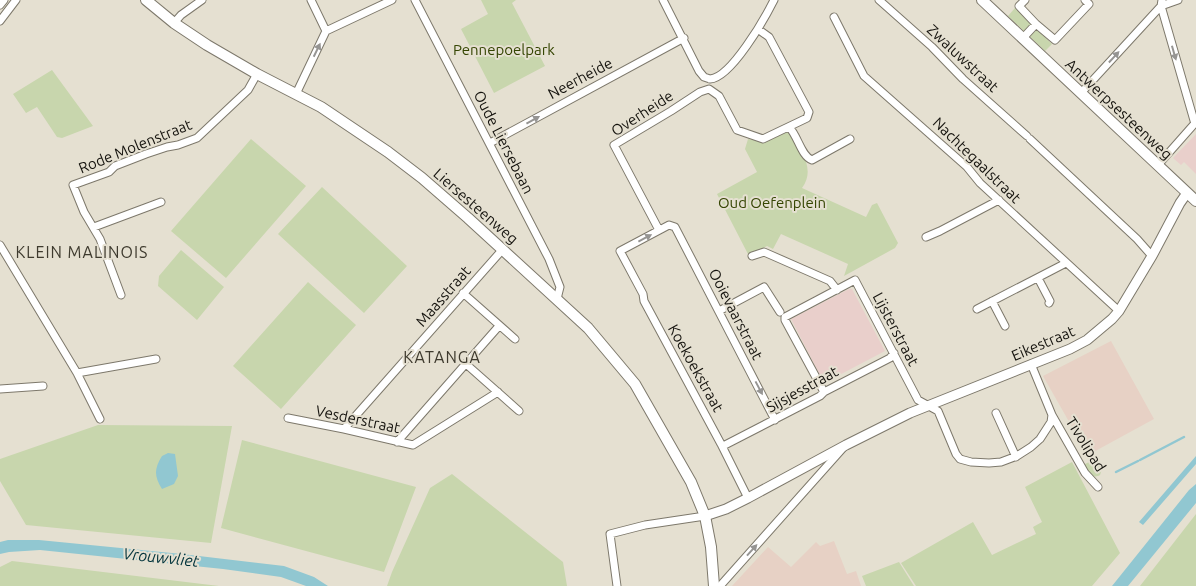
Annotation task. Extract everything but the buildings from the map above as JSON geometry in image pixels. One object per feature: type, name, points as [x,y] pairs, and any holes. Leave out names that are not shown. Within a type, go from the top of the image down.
[{"type":"main road","name":"Liersesteenweg","points":[[146,0],[174,23],[258,74],[321,107],[388,152],[430,185],[503,249],[588,328],[635,384],[691,482],[705,516],[711,546],[714,586]]},
{"type":"main road","name":"Antwerpsesteenweg","points":[[982,0],[1196,202]]},
{"type":"street","points":[[0,5],[4,0]]},
{"type":"street","points":[[0,21],[16,0]]},
{"type":"street","points":[[174,23],[181,15],[202,0]]},
{"type":"street","points":[[311,0],[326,32]]},
{"type":"street","points":[[296,94],[326,32],[392,0]]},
{"type":"street","name":"Oude Liersebaan","points":[[415,0],[549,259],[560,286],[557,299]]},
{"type":"street","points":[[663,0],[684,38],[699,71],[704,77],[710,79],[719,76],[740,54],[759,30],[774,0]]},
{"type":"street","name":"Zwaluwstraat","points":[[879,0],[1137,238],[1152,256]]},
{"type":"street","points":[[1025,0],[1019,6],[1055,40],[1089,4],[1085,0]]},
{"type":"street","points":[[1080,93],[1159,3],[1178,0]]},
{"type":"street","points":[[1158,165],[1195,123],[1159,3]]},
{"type":"street","name":"Nachtegaalstraat","points":[[834,17],[864,76],[960,161],[980,183],[1119,311]]},
{"type":"street","points":[[1022,39],[1036,24]]},
{"type":"street","points":[[710,79],[712,90],[719,96],[737,130],[763,139],[807,118],[809,112],[769,36],[759,30]]},
{"type":"street","name":"Neerheide","points":[[490,143],[684,38]]},
{"type":"street","name":"Rode Molenstraat","points":[[121,294],[100,239],[84,212],[73,185],[109,172],[115,166],[166,147],[197,138],[248,90],[258,74]]},
{"type":"street","name":"Overheide","points":[[659,230],[614,145],[700,92],[712,90]]},
{"type":"street","points":[[789,127],[794,132],[807,157],[812,160],[850,139]]},
{"type":"street","name":"Eikestraat","points":[[705,516],[726,509],[846,445],[927,406],[1070,349],[1087,340],[1119,311],[1152,256],[1180,203],[1188,193]]},
{"type":"street","points":[[926,236],[940,231],[999,200]]},
{"type":"street","points":[[94,227],[161,202]]},
{"type":"street","name":"Ooievaarstraat","points":[[659,230],[669,225],[675,227],[775,420]]},
{"type":"street","name":"Koekoekstraat","points":[[659,230],[620,251],[643,294],[644,301],[723,446],[748,498]]},
{"type":"street","points":[[0,245],[77,373],[100,420]]},
{"type":"street","name":"Maasstraat","points":[[344,429],[503,249]]},
{"type":"street","points":[[752,256],[766,252],[830,281],[837,290]]},
{"type":"street","points":[[978,308],[1066,263]]},
{"type":"street","points":[[1038,278],[1050,303]]},
{"type":"street","name":"Lijsterstraat","points":[[782,315],[855,280],[918,400],[938,411],[956,454],[960,459],[990,464],[1016,457]]},
{"type":"street","points":[[719,310],[764,287],[785,320],[824,392]]},
{"type":"street","points":[[463,294],[515,339]]},
{"type":"street","points":[[992,301],[1005,326]]},
{"type":"street","points":[[397,442],[499,326]]},
{"type":"street","name":"Sijsjesstraat","points":[[723,446],[890,358],[894,353]]},
{"type":"street","points":[[77,373],[156,359]]},
{"type":"street","points":[[466,364],[519,411]]},
{"type":"street","name":"Tivolipad","points":[[1031,364],[1052,415],[1085,473],[1098,487]]},
{"type":"street","points":[[0,389],[42,386]]},
{"type":"street","name":"Vesderstraat","points":[[288,418],[413,445],[498,392]]},
{"type":"street","points":[[996,414],[1016,457],[1040,439],[1051,422],[1052,415]]},
{"type":"street","name":"Eikestraat","points":[[720,586],[846,445]]},
{"type":"street","points":[[617,586],[610,534],[645,525],[705,516]]},
{"type":"shaded area","points":[[1196,134],[1196,174],[1184,162],[1181,165],[1173,158]]},
{"type":"shaded area","points":[[852,289],[885,351],[824,383],[791,319]]},
{"type":"shaded area","points":[[1111,341],[1154,419],[1088,455],[1043,376]]},
{"type":"shaded area","points":[[834,541],[847,574],[856,571],[861,586],[732,586],[768,547],[791,567],[816,542],[820,546]]},
{"type":"green space","name":"Pennepoelpark","points":[[481,0],[516,0],[512,3],[545,66],[494,93],[461,29],[488,14]]},
{"type":"green space","points":[[1015,8],[1052,44],[1045,51],[1008,16]]},
{"type":"green space","points":[[52,70],[93,126],[62,138],[57,137],[37,107],[26,113],[13,94]]},
{"type":"green space","name":"Oud Oefenplein","points":[[785,131],[791,133],[806,160],[808,174],[802,188],[866,217],[872,205],[877,203],[898,243],[895,248],[844,276],[848,264],[781,234],[773,249],[767,246],[749,256],[717,194],[757,172],[745,149],[748,139],[764,142]]},
{"type":"green space","points":[[251,139],[306,186],[226,278],[171,231]]},
{"type":"green space","points":[[322,187],[407,266],[364,313],[278,234]]},
{"type":"green space","points":[[181,250],[224,287],[197,320],[158,286],[159,276]]},
{"type":"green space","points":[[308,282],[356,325],[281,409],[233,366]]},
{"type":"green space","points":[[98,425],[232,426],[211,543],[26,525],[0,481],[0,459]]},
{"type":"green space","points":[[242,440],[416,487],[384,572],[221,528]]},
{"type":"green space","points":[[1097,458],[1102,469],[1100,475],[1095,476],[1090,474],[1083,465]]},
{"type":"green space","points":[[1072,462],[1120,553],[1092,586],[916,586],[901,563],[973,522],[992,555],[1036,534],[1033,527],[1042,522],[1025,487]]},
{"type":"green space","points":[[452,474],[563,562],[567,586],[387,586],[430,488]]},
{"type":"green space","points":[[1196,514],[1196,586],[1140,586]]},
{"type":"green space","points":[[12,561],[219,586],[0,586],[0,567]]},
{"type":"green space","points":[[899,562],[914,586],[866,586],[862,576]]},
{"type":"water","points":[[168,453],[175,454],[178,476],[174,484],[162,489],[156,476],[156,469],[162,456]]},
{"type":"water","points":[[1196,456],[1196,464],[1143,525],[1139,522]]},
{"type":"water","points":[[1196,484],[1196,503],[1128,586],[1112,586],[1189,490]]},
{"type":"water","name":"Vrouwvliet","points":[[8,540],[39,540],[284,566],[314,577],[328,586],[306,586],[281,577],[223,569],[40,550],[0,554],[0,542]]},
{"type":"waterway","points":[[1140,460],[1184,437]]},
{"type":"waterway","points":[[1116,472],[1138,461]]},
{"type":"district","name":"KLEIN MALINOIS","points":[[82,252]]},
{"type":"district","name":"KATANGA","points":[[442,357]]}]
